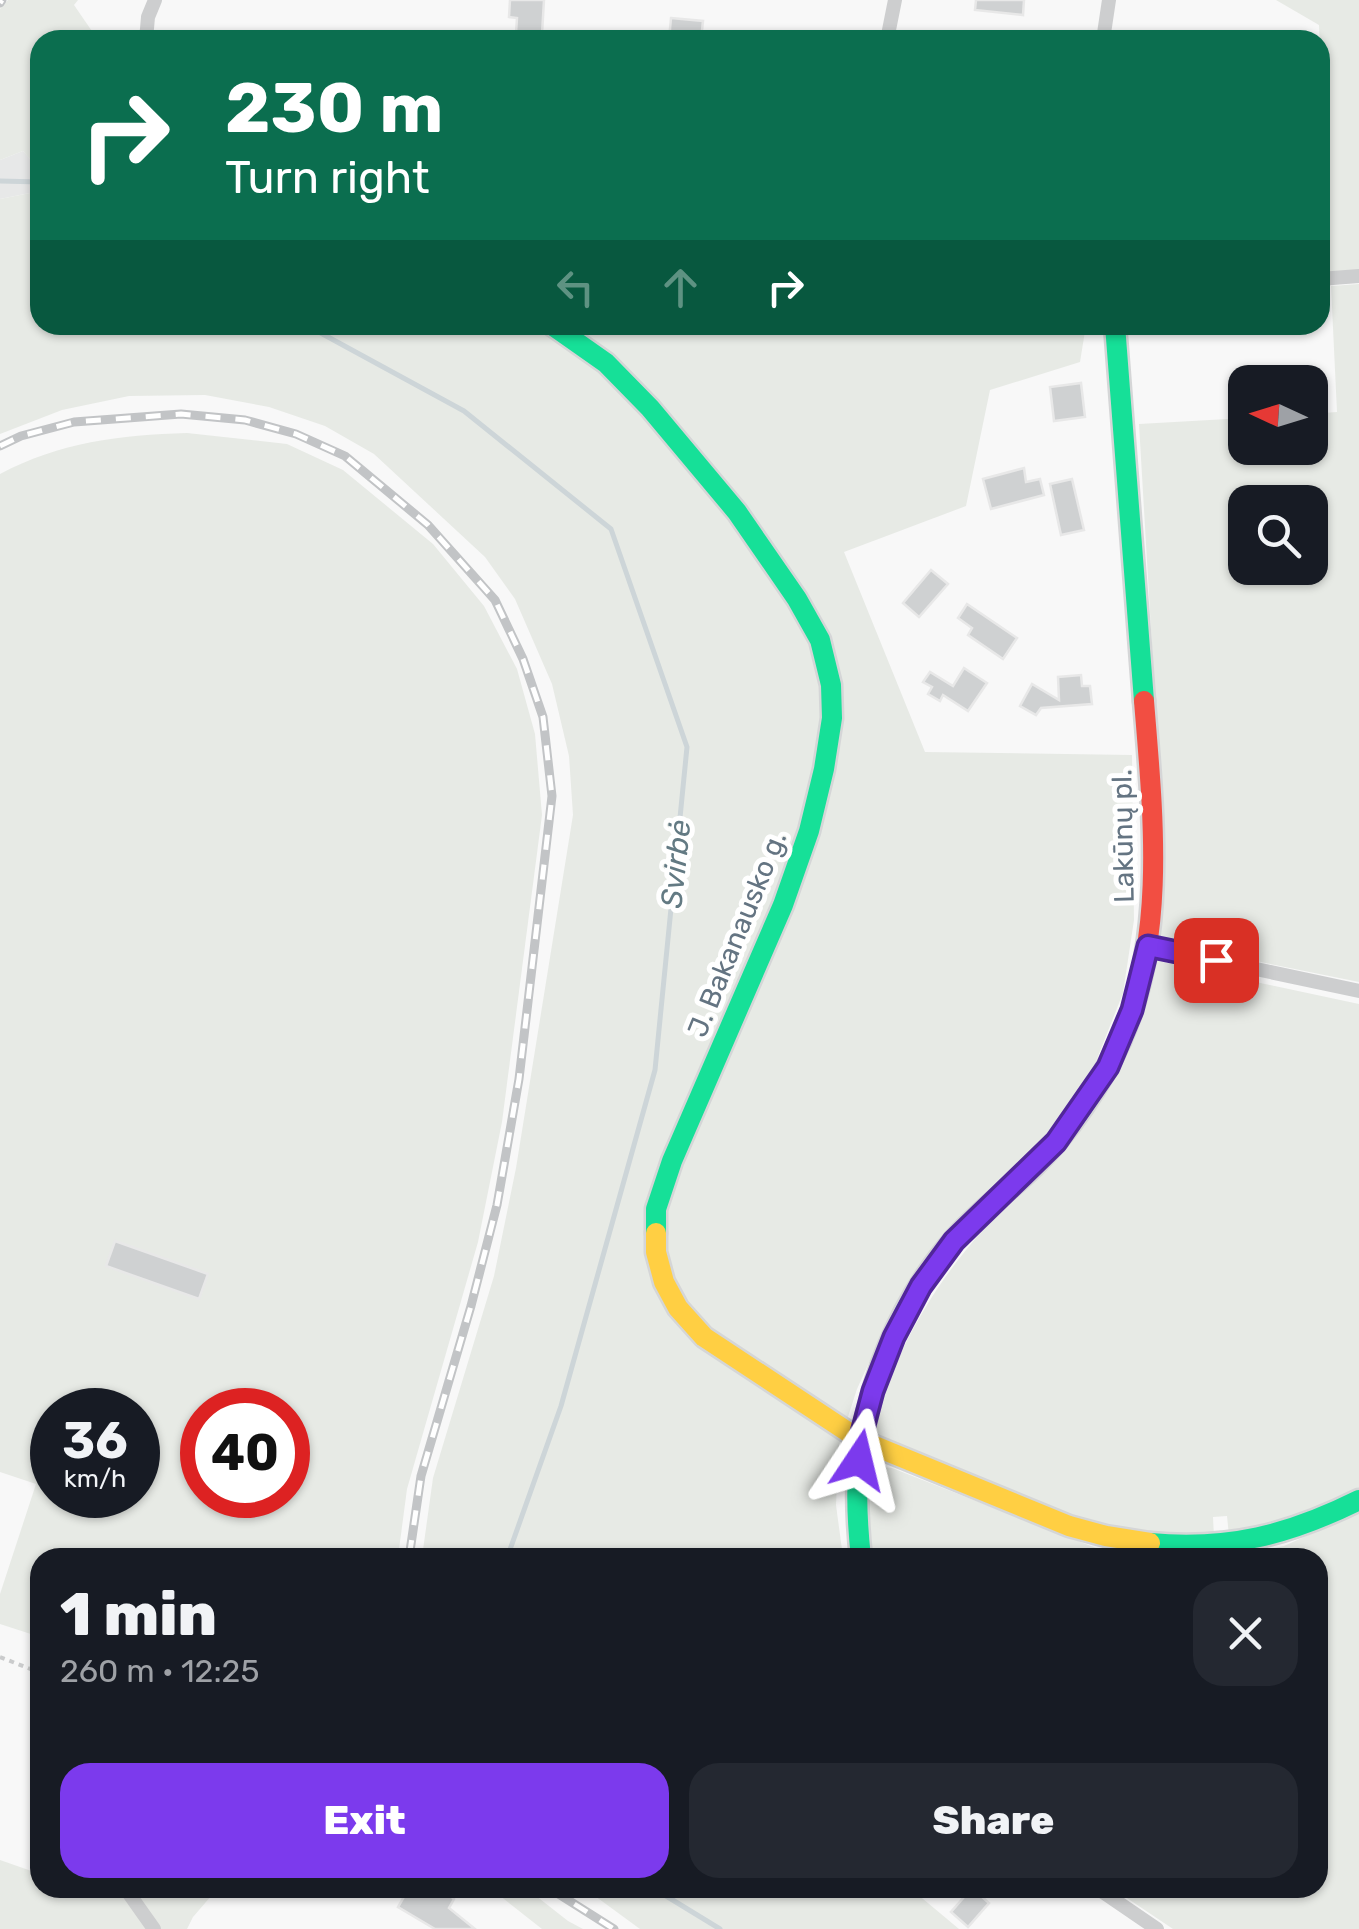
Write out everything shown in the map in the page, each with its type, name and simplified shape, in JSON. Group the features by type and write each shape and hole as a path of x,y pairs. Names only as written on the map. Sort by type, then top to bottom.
{"street":[{"path":"147,30 155,0"},
{"path":"888,30 894,0"},
{"path":"1104,30 1109,0"},
{"path":"1330,278 1359,276"},
{"name":"J. Bakanausko g.","path":"566,335 606,363 650,408 737,512 797,599 820,640 831,686 832,718 809,831 783,906 672,1161 656,1209 656,1252 664,1282 678,1308 704,1337 860,1440 1104,1537 1158,1546 1240,1543 1277,1535 1359,1500"},
{"name":"Lakūnų pl.","path":"860,1548 860,1440 873,1391 894,1337 921,1286 954,1241 1056,1142 1108,1067 1132,1010 1148,946 1154,864 1150,773 1116,335"},
{"path":"1148,946 1359,992"},
{"path":"132,1898 154,1929"},
{"path":"1111,1898 1157,1929"}],"path":[{"path":"0,1657 30,1668"}],"shaded area":[{"path":"8,0 78,0 74,5 91,30 30,30 30,159 23,151 0,160 0,9"},
{"path":"1276,0 1359,0 1359,270 1330,272 1330,30 1319,30 1319,25"},
{"path":"23,151 30,159 30,193 0,199 0,160"},
{"path":"30,193 30,335 1084,335 1080,362 990,390 966,506 844,552 925,752 1132,755 1134,920 1123,993 1089,1079 1041,1145 923,1261 882,1334 857,1389 839,1445 836,1505 842,1548 423,1548 433,1478 494,1276 516,1168 573,815 569,756 552,684 515,599 485,557 374,454 325,426 269,407 205,395 129,396 62,410 0,434 0,199"},
{"path":"1359,284 1359,982 1157,941 1161,915 1156,715 1139,424 1228,419 1228,465 1328,465 1328,413 1337,412 1331,286"},
{"path":"187,433 287,444 343,470 433,544 484,606 517,669 535,734 542,815 502,1122 478,1242 407,1489 399,1548 30,1548 30,1634 0,1624 0,1594 30,1502 30,1518 160,1518 160,1388 30,1388 30,1482 0,1472 0,474 68,447 114,438"},
{"path":"1153,960 1359,1004 1359,1492 1296,1517 1229,1536 1227,1516 1213,1517 1214,1537 1102,1529 873,1435 901,1352 930,1300 983,1230 1068,1143 1110,1085 1134,1033"},
{"path":"892,1468 1096,1548 870,1548 866,1472"},
{"path":"1359,1512 1359,1929 1173,1929 1127,1898 1328,1898 1328,1548 1274,1548"},
{"path":"0,1860 30,1870 30,1898 209,1898 187,1929 0,1929"},
{"path":"503,1898 539,1898 583,1929 542,1929"},
{"path":"598,1898 922,1898 959,1929 640,1929"}],"building":[{"path":"510,0 544,0 542,30 516,30 517,18 509,17"},
{"path":"976,0 1024,0 1023,15 975,10"},
{"path":"671,18 703,21 702,30 670,30"},
{"path":"1081,383 1085,417 1054,421 1050,387"},
{"path":"1024,468 1026,482 1040,479 1044,495 991,509 983,479"},
{"path":"1072,479 1084,530 1061,535 1050,484"},
{"path":"931,570 948,584 919,617 903,603"},
{"path":"967,604 1017,638 1003,659 968,635 972,628 958,618"},
{"path":"964,668 987,683 968,711 943,695 940,701 928,694 932,687 923,682 930,672 953,686"},
{"path":"1081,675 1082,686 1090,686 1092,704 1041,708 1036,715 1020,706 1032,684 1059,700 1058,677"},
{"path":"115,1241 208,1274 199,1299 106,1266"},
{"path":"403,1898 453,1898 449,1908 475,1929 435,1929 398,1907"},
{"path":"963,1898 983,1898 989,1903 968,1927 951,1912"}],"waterway":[{"name":"Svirbė","path":"0,181 30,182"},
{"name":"Svirbė","path":"324,335 464,411 611,529 687,747 655,1070 561,1406 511,1548"},
{"name":"Svirbė","path":"669,1898 720,1929"}],"railway":[{"path":"0,446 21,436 74,422 181,414 245,420 296,434 345,456 428,525 495,600 523,659 543,717 552,796 519,1079 497,1205 421,1476 410,1548"},
{"path":"565,1898 614,1929"}],"traffic: fast":[{"path":"566,335 606,363 650,408 737,512 797,599 820,640 831,685 832,718 809,831 783,905 672,1161 656,1209 656,1233"},
{"path":"1116,335 1144,701"},
{"path":"860,1548 857,1495 862,1442 877,1379 901,1319 955,1239 1034,1166 1071,1123 1120,1041"},
{"path":"1150,1543 1206,1544 1258,1537 1308,1522 1359,1500"}],"traffic: slow":[{"path":"656,1233 656,1252 664,1282 678,1308 704,1337 860,1440 1069,1526 1150,1543"}],"traffic: jam":[{"path":"1120,1041 1135,1001 1151,917 1153,830 1144,701"}],"route":[{"path":"859,1460 873,1391 894,1337 921,1286 954,1241 1056,1142 1108,1067 1132,1010 1148,946 1216,960"}]}
